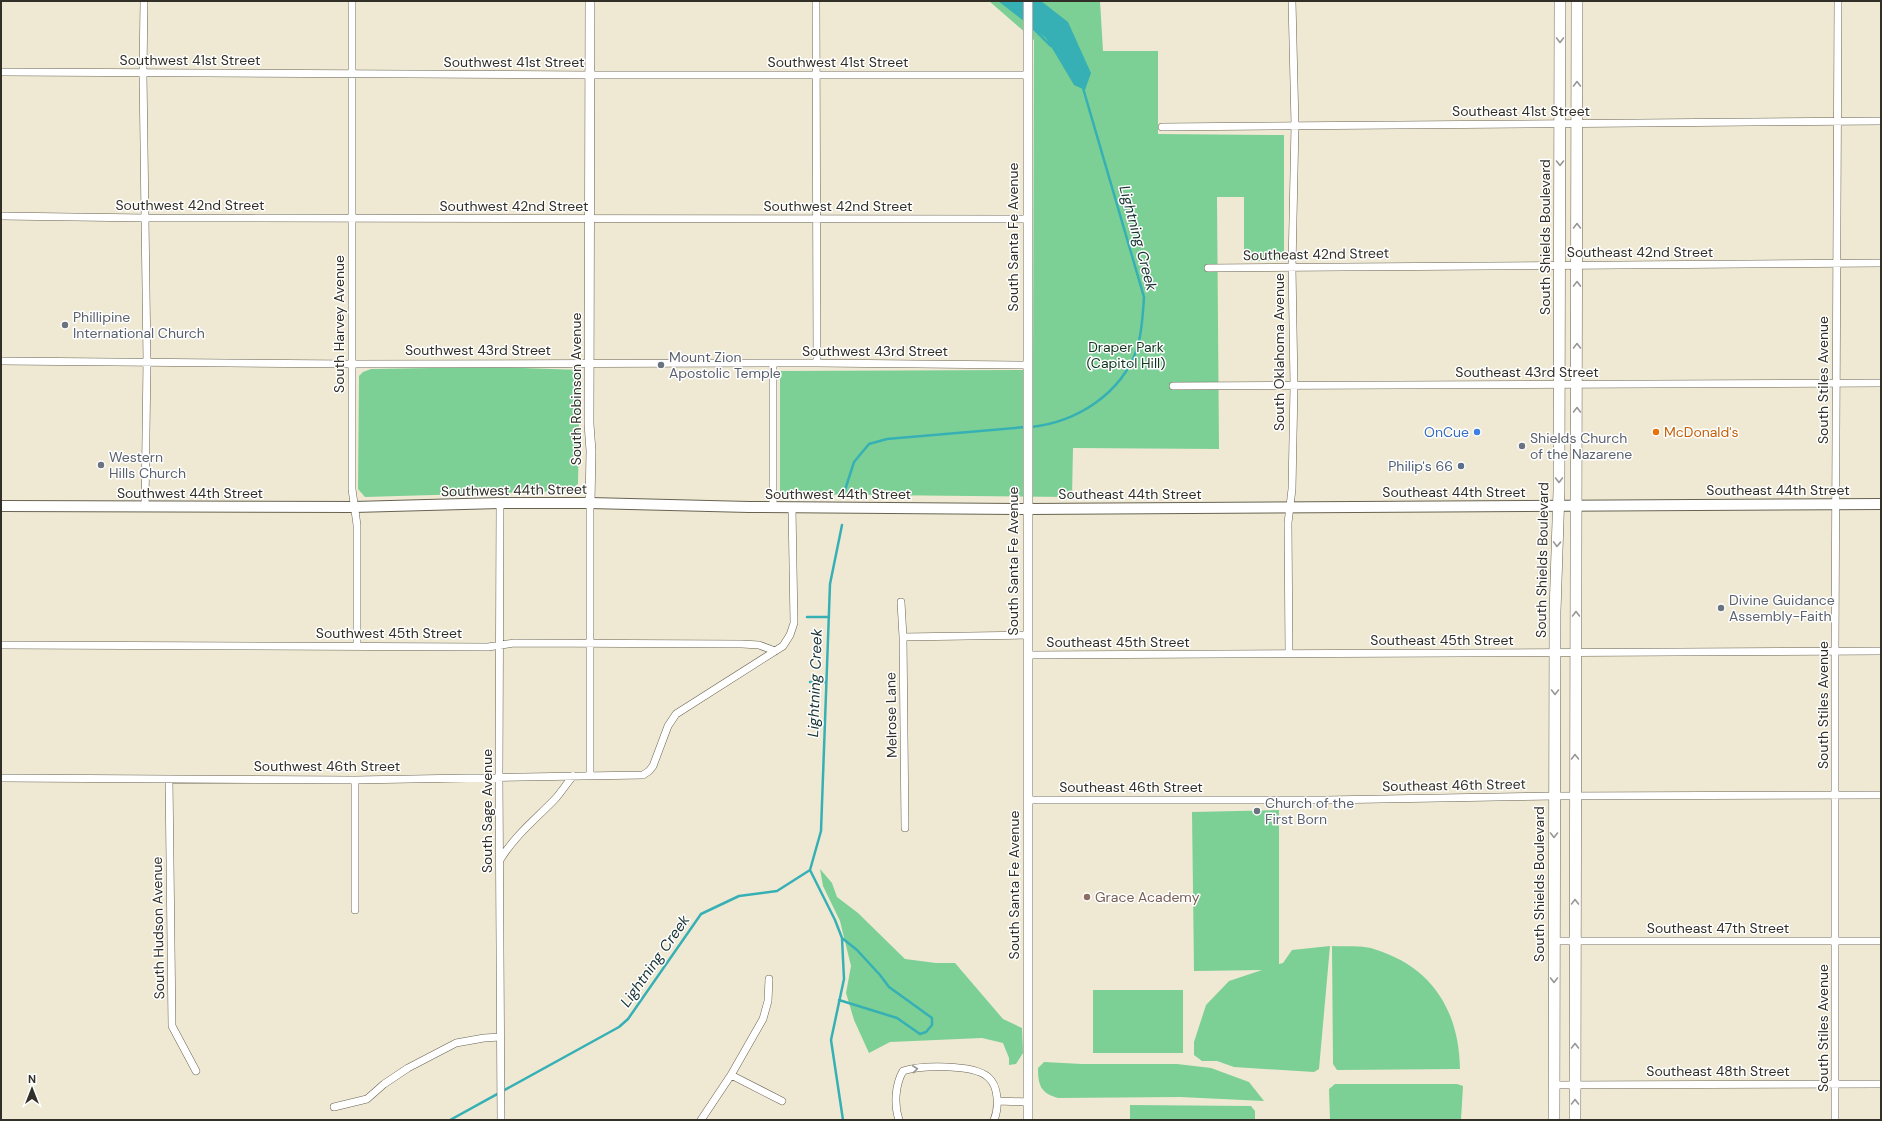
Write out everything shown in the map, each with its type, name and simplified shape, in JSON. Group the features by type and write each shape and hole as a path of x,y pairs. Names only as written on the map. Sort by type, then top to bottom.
{"main road":[{"name":"South Shields Boulevard","path":"1554,1120 1555,653 1559,505 1560,385 1560,1"},
{"path":"1575,1120 1577,1"},
{"name":"Southwest 44th Street","path":"1,506 354,507 500,503 590,503 773,508 1027,509"},
{"name":"Southeast 44th Street","path":"1027,509 1881,504"}],"street":[{"path":"144,1 143,73 147,361 145,507"},
{"name":"South Harvey Avenue","path":"352,1 352,489 357,525 357,646"},
{"name":"South Robinson Avenue","path":"590,1 590,776"},
{"path":"816,1 817,363"},
{"name":"South Santa Fe Avenue","path":"1028,1 1028,1120"},
{"name":"South Oklahoma Avenue","path":"1288,654 1288,523 1292,489 1294,386 1292,267 1295,125 1292,1"},
{"name":"South Stiles Avenue","path":"1835,1120 1835,651 1838,1"},
{"name":"Southwest 41st Street","path":"1,72 590,75 1027,75"},
{"name":"Southeast 41st Street","path":"1162,127 1881,121"},
{"name":"Southwest 42nd Street","path":"1,216 353,219 1027,219"},
{"name":"Southeast 42nd Street","path":"1208,268 1881,263"},
{"name":"Southwest 43rd Street","path":"1,362 147,361 352,364 817,363 1028,365"},
{"path":"773,364 773,508"},
{"name":"Southeast 43rd Street","path":"1173,386 1881,383"},
{"name":"South Sage Avenue","path":"500,503 499,776 501,1120"},
{"path":"775,651 788,639 794,623 792,508"},
{"name":"Melrose Lane","path":"901,602 903,637 905,828"},
{"path":"903,637 1027,635"},
{"name":"Southwest 45th Street","path":"1,645 488,647 514,643 752,644 775,651"},
{"name":"Southwest 46th Street","path":"1,778 355,780 499,776 635,776 646,773 651,769 668,726 676,714 775,651"},
{"name":"Southeast 45th Street","path":"1028,655 1881,651"},
{"path":"500,860 514,839 556,797 573,776"},
{"name":"South Hudson Avenue","path":"169,779 172,1026 196,1071"},
{"path":"355,780 355,910"},
{"name":"Southeast 46th Street","path":"1028,800 1325,800 1555,796 1881,795"},
{"name":"Southeast 47th Street","path":"1554,941 1881,941"},
{"path":"701,1120 731,1074 763,1019 768,1001 769,979"},
{"path":"334,1107 367,1099 384,1084 408,1068 456,1043 500,1037"},
{"path":"899,1120 897,1112 899,1079 903,1071 913,1068 975,1070 989,1077 995,1088 998,1101 994,1120"},
{"path":"731,1074 782,1102"},
{"name":"Southeast 48th Street","path":"1554,1085 1881,1084"},
{"path":"998,1101 1028,1102"}],"green space":[{"name":"Draper Park (Capitol Hill)","path":"989,1 1100,1 1103,51 1158,51 1158,134 1284,135 1284,255 1277,261 1244,261 1244,197 1217,197 1219,449 1073,448 1072,497 780,494 780,371 1033,370 1034,40"},
{"path":"494,367 580,370 578,484 569,491 365,497 358,489 359,376 363,372 371,369"},
{"path":"1279,810 1279,964 1283,963 1292,950 1330,946 1319,1069 1314,1072 1234,1067 1217,1061 1202,1061 1194,1055 1194,1042 1206,1005 1229,981 1262,970 1194,971 1192,812"},
{"path":"820,869 832,883 837,897 858,913 905,959 936,963 955,963 1003,1019 1022,1028 1023,1053 1016,1064 1009,1065 1009,1058 1003,1043 982,1038 890,1042 869,1053 854,1020 846,993 851,966 840,921 823,886"},
{"path":"1332,946 1374,949 1394,957 1412,967 1426,979 1448,1010 1454,1028 1460,1069 1337,1070 1333,1064"},
{"path":"1093,990 1183,990 1183,1053 1093,1053"},
{"path":"1044,1062 1082,1064 1177,1064 1211,1068 1249,1082 1264,1101 1180,1097 1058,1098 1044,1091 1040,1084 1038,1068"},
{"path":"1335,1084 1457,1084 1463,1086 1461,1120 1330,1120 1329,1089"},
{"path":"1130,1105 1251,1106 1255,1111 1255,1120 1130,1120"}],"water":[{"path":"998,1 1041,1 1068,22 1091,73 1085,90 1074,85 1046,38"}],"waterway":[{"name":"Lightning Creek","path":"1032,27 1051,46"},
{"name":"Lightning Creek","path":"1031,427 1065,419 1081,412 1109,392 1130,365 1139,343 1141,330 1144,297 1083,88"},
{"name":"Lightning Creek","path":"844,493 854,462 869,444 887,439 1026,427"},
{"name":"Lightning Creek","path":"450,1120 619,1027 628,1019 701,914 739,896 777,891 810,870 821,831 830,584 842,525"},
{"path":"807,617 829,617"},
{"path":"810,682 826,682"},
{"path":"810,870 835,920 842,938 844,979 831,1040 843,1120"},
{"path":"839,1000 897,1018 920,1034 926,1032 932,1025 932,1018 889,987 857,950 842,938"}],"place":[{"name":"Phillipine International Church","path":"65,325"},
{"name":"Mount Zion Apostolic Temple","path":"661,365"},
{"name":"OnCue","path":"1477,432"},
{"name":"McDonald's","path":"1656,432"},
{"name":"Shields Church of the Nazarene","path":"1522,446"},
{"name":"Western Hills Church","path":"101,465"},
{"name":"Philip's 66","path":"1461,466"},
{"name":"Divine Guidance Assembly-Faith","path":"1721,608"},
{"name":"Church of the First Born","path":"1257,811"},
{"name":"Grace Academy","path":"1087,897"}]}
